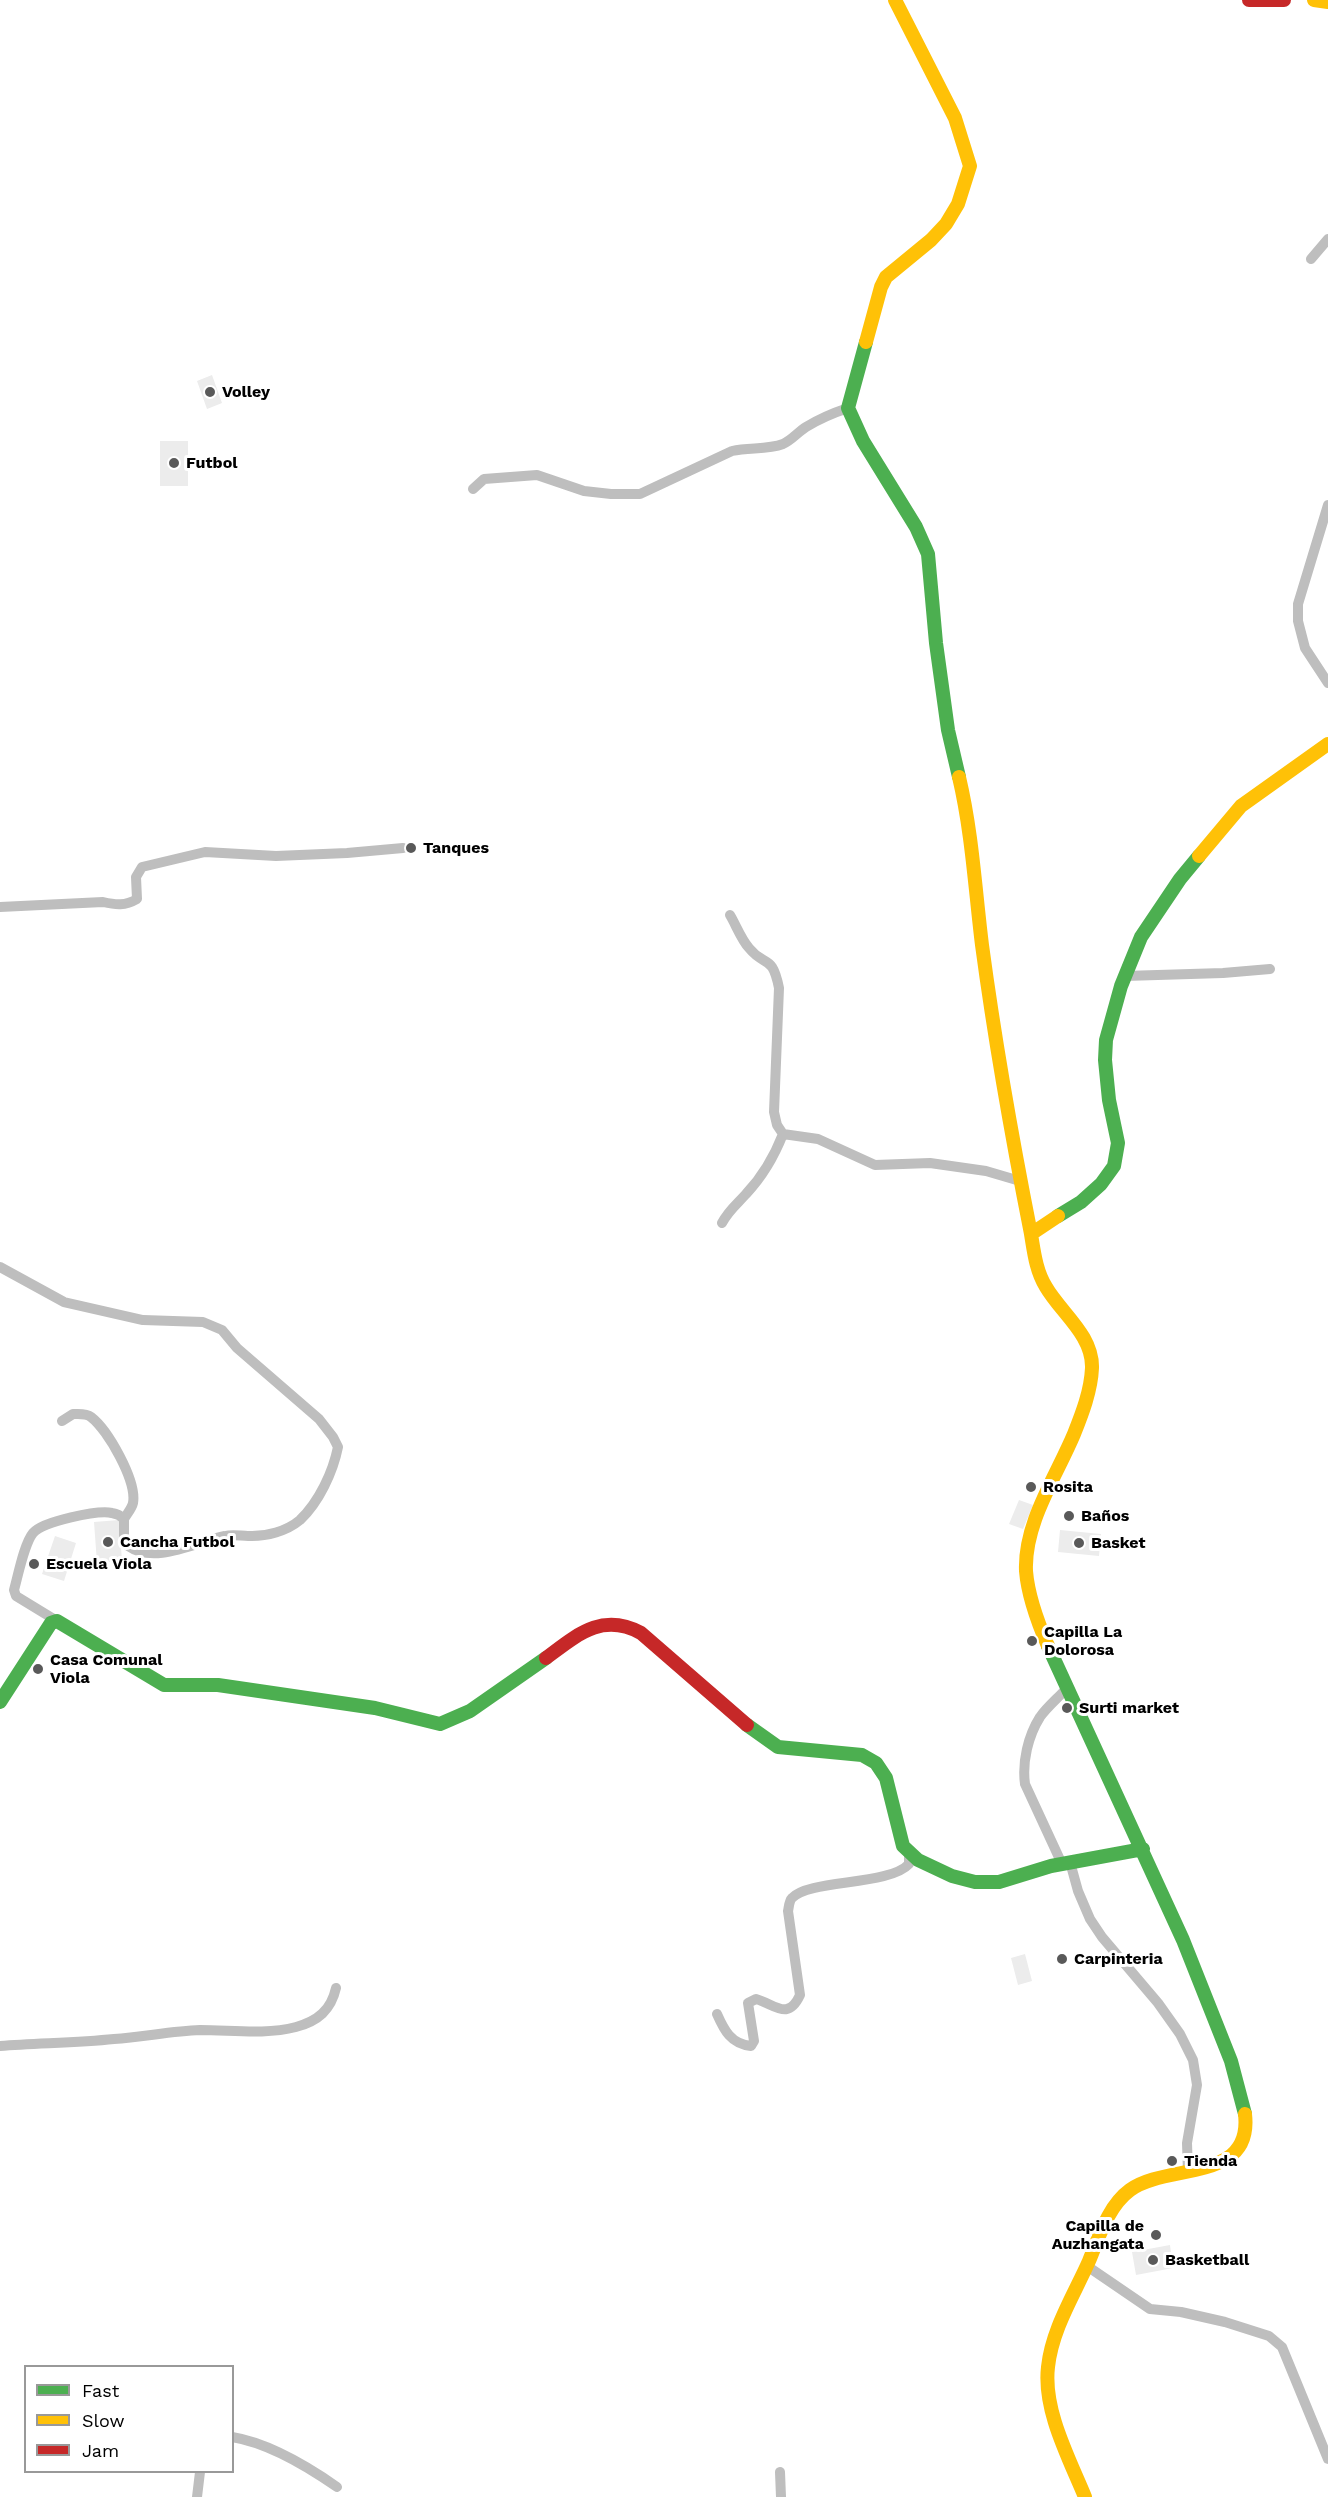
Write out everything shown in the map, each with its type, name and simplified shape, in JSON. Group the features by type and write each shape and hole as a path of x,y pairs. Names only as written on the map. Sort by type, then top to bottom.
{"street":[{"path":"895,0 955,118 970,166 958,204 946,224 931,240 886,277 881,287 848,408 863,441 910,517 928,554 936,643 948,730 968,816 982,944 1035,1260 1045,1287 1085,1343 1092,1369 1083,1404 1061,1464 1036,1519 1025,1564 1029,1592 1066,1689 1143,1849 1194,1966 1228,2054 1242,2098 1246,2128 1239,2149 1212,2166 1146,2181 1129,2190 1113,2212 1060,2320 1047,2368 1050,2397 1085,2497"},
{"path":"1249,0 1284,0"},
{"path":"1314,0 1328,2"},
{"path":"1311,260 1328,239"},
{"path":"473,489 484,479 537,475 584,491 640,494 732,451 766,448 785,443 805,428 832,413 848,408"},
{"path":"1328,505 1298,604 1298,621 1305,648 1328,682"},
{"path":"1031,1234 1081,1202 1101,1184 1114,1166 1118,1143 1109,1100 1106,1050 1109,1022 1141,937 1180,879 1231,816 1250,798 1328,744"},
{"path":"0,907 103,902 118,905 131,902 137,899 136,877 142,867 206,852 276,856 347,854 404,848"},
{"path":"730,915 749,949 770,962 776,971 779,988 774,1113 777,1125 783,1134 818,1139 875,1165 930,1163 986,1171 1020,1181"},
{"path":"1125,976 1270,969"},
{"path":"722,1223 728,1212 772,1162 783,1134"},
{"path":"0,1267 64,1302 143,1320 203,1322 222,1330 237,1348 320,1419 338,1447 322,1491 299,1521 278,1532 257,1537 228,1535 165,1552 144,1552 128,1546 124,1539 124,1519 133,1502 132,1490 109,1435 90,1416 73,1414 62,1421"},
{"path":"124,1519 110,1512 53,1521 32,1534 14,1590 16,1596 164,1685 218,1684 375,1708 440,1724 470,1711 585,1630 603,1625 626,1625 642,1633 710,1695 760,1736 778,1747 862,1755 876,1763 886,1778 899,1835 909,1856 909,1864 901,1870 861,1881 823,1886 796,1895 791,1899 788,1911 800,1995 795,2006 787,2010 769,2006 756,1999 748,2003 754,2041 751,2046 734,2041 724,2031 717,2014"},
{"path":"0,1702 39,1637 51,1623 57,1621"},
{"path":"1066,1689 1040,1717 1025,1754 1023,1772 1025,1784 1066,1863 1090,1919 1158,2003 1180,2034 1193,2060 1197,2085 1187,2143 1188,2172"},
{"path":"909,1856 919,1863 949,1874 986,1883 1001,1882 1066,1863 1143,1849"},
{"path":"0,2046 91,2041 199,2030 271,2031 297,2027 325,2011 333,2002 336,1988"},
{"path":"1087,2266 1150,2309 1181,2312 1225,2322 1275,2340 1282,2347 1328,2459"},
{"path":"234,2438 246,2439 277,2452 319,2474 337,2487"},
{"path":"780,2472 781,2497"},
{"path":"197,2497 200,2473"}],"shaded area":[{"name":"Volley","path":"212,375 222,403 207,409 197,381"},
{"name":"Futbol","path":"160,441 188,441 188,486 160,486"},
{"path":"1019,1500 1033,1505 1023,1529 1009,1524"},
{"name":"Cancha Futbol","path":"119,1520 122,1561 97,1563 94,1522"},
{"name":"Basket","path":"1060,1530 1101,1534 1099,1556 1058,1552"},
{"path":"55,1536 76,1543 64,1581 42,1574"},
{"path":"1025,1954 1032,1981 1018,1985 1011,1958"},
{"name":"Basketball","path":"1170,2245 1173,2268 1136,2275 1132,2252"}],"traffic: fast":[{"path":"866,342 848,408 863,441 916,527 928,554 936,643 948,730 959,777"},
{"path":"1058,1216 1081,1202 1101,1184 1114,1166 1118,1143 1109,1100 1105,1060 1106,1040 1121,986 1141,937 1180,879 1199,856"},
{"path":"0,1702 51,1623 57,1621 164,1685 218,1685 375,1708 440,1724 470,1711 546,1658"},
{"path":"1048,1646 1183,1940 1231,2061 1245,2114"},
{"path":"747,1725 778,1747 862,1755 876,1763 886,1778 903,1846 918,1860 952,1876 975,1882 999,1882 1051,1866 1143,1849"}],"traffic: slow":[{"path":"866,342 881,287 886,277 931,240 946,224 958,204 970,166 955,118 895,0"},
{"path":"1314,0 1328,2"},
{"path":"1199,856 1241,806 1328,744"},
{"path":"959,777 970,839 992,1018 1031,1234"},
{"path":"1048,1646 1029,1590 1026,1571 1027,1553 1030,1535 1042,1501 1083,1410 1092,1368 1091,1356 1082,1335 1052,1297 1036,1261 1031,1234 1058,1216"},
{"path":"1085,2497 1053,2417 1047,2383 1050,2353 1064,2312 1105,2222 1122,2197 1146,2182 1204,2168 1222,2161 1236,2151 1244,2136 1245,2114"}],"traffic: jam":[{"path":"1249,0 1284,0"},
{"path":"546,1658 568,1641 590,1629 614,1625 627,1627 641,1633 747,1725"}],"place":[{"name":"Volley","path":"210,392"},
{"name":"Futbol","path":"174,463"},
{"name":"Tanques","path":"411,848"},
{"name":"Rosita","path":"1031,1487"},
{"name":"Baños","path":"1069,1516"},
{"name":"Cancha Futbol","path":"108,1542"},
{"name":"Basket","path":"1079,1543"},
{"name":"Escuela Viola","path":"34,1564"},
{"name":"Capilla La Dolorosa","path":"1032,1641"},
{"name":"Casa Comunal Viola","path":"38,1669"},
{"name":"Surti market","path":"1067,1708"},
{"name":"Carpinteria","path":"1062,1959"},
{"name":"Tienda","path":"1172,2161"},
{"name":"Capilla de Auzhangata","path":"1156,2235"},
{"name":"Basketball","path":"1153,2260"}]}
